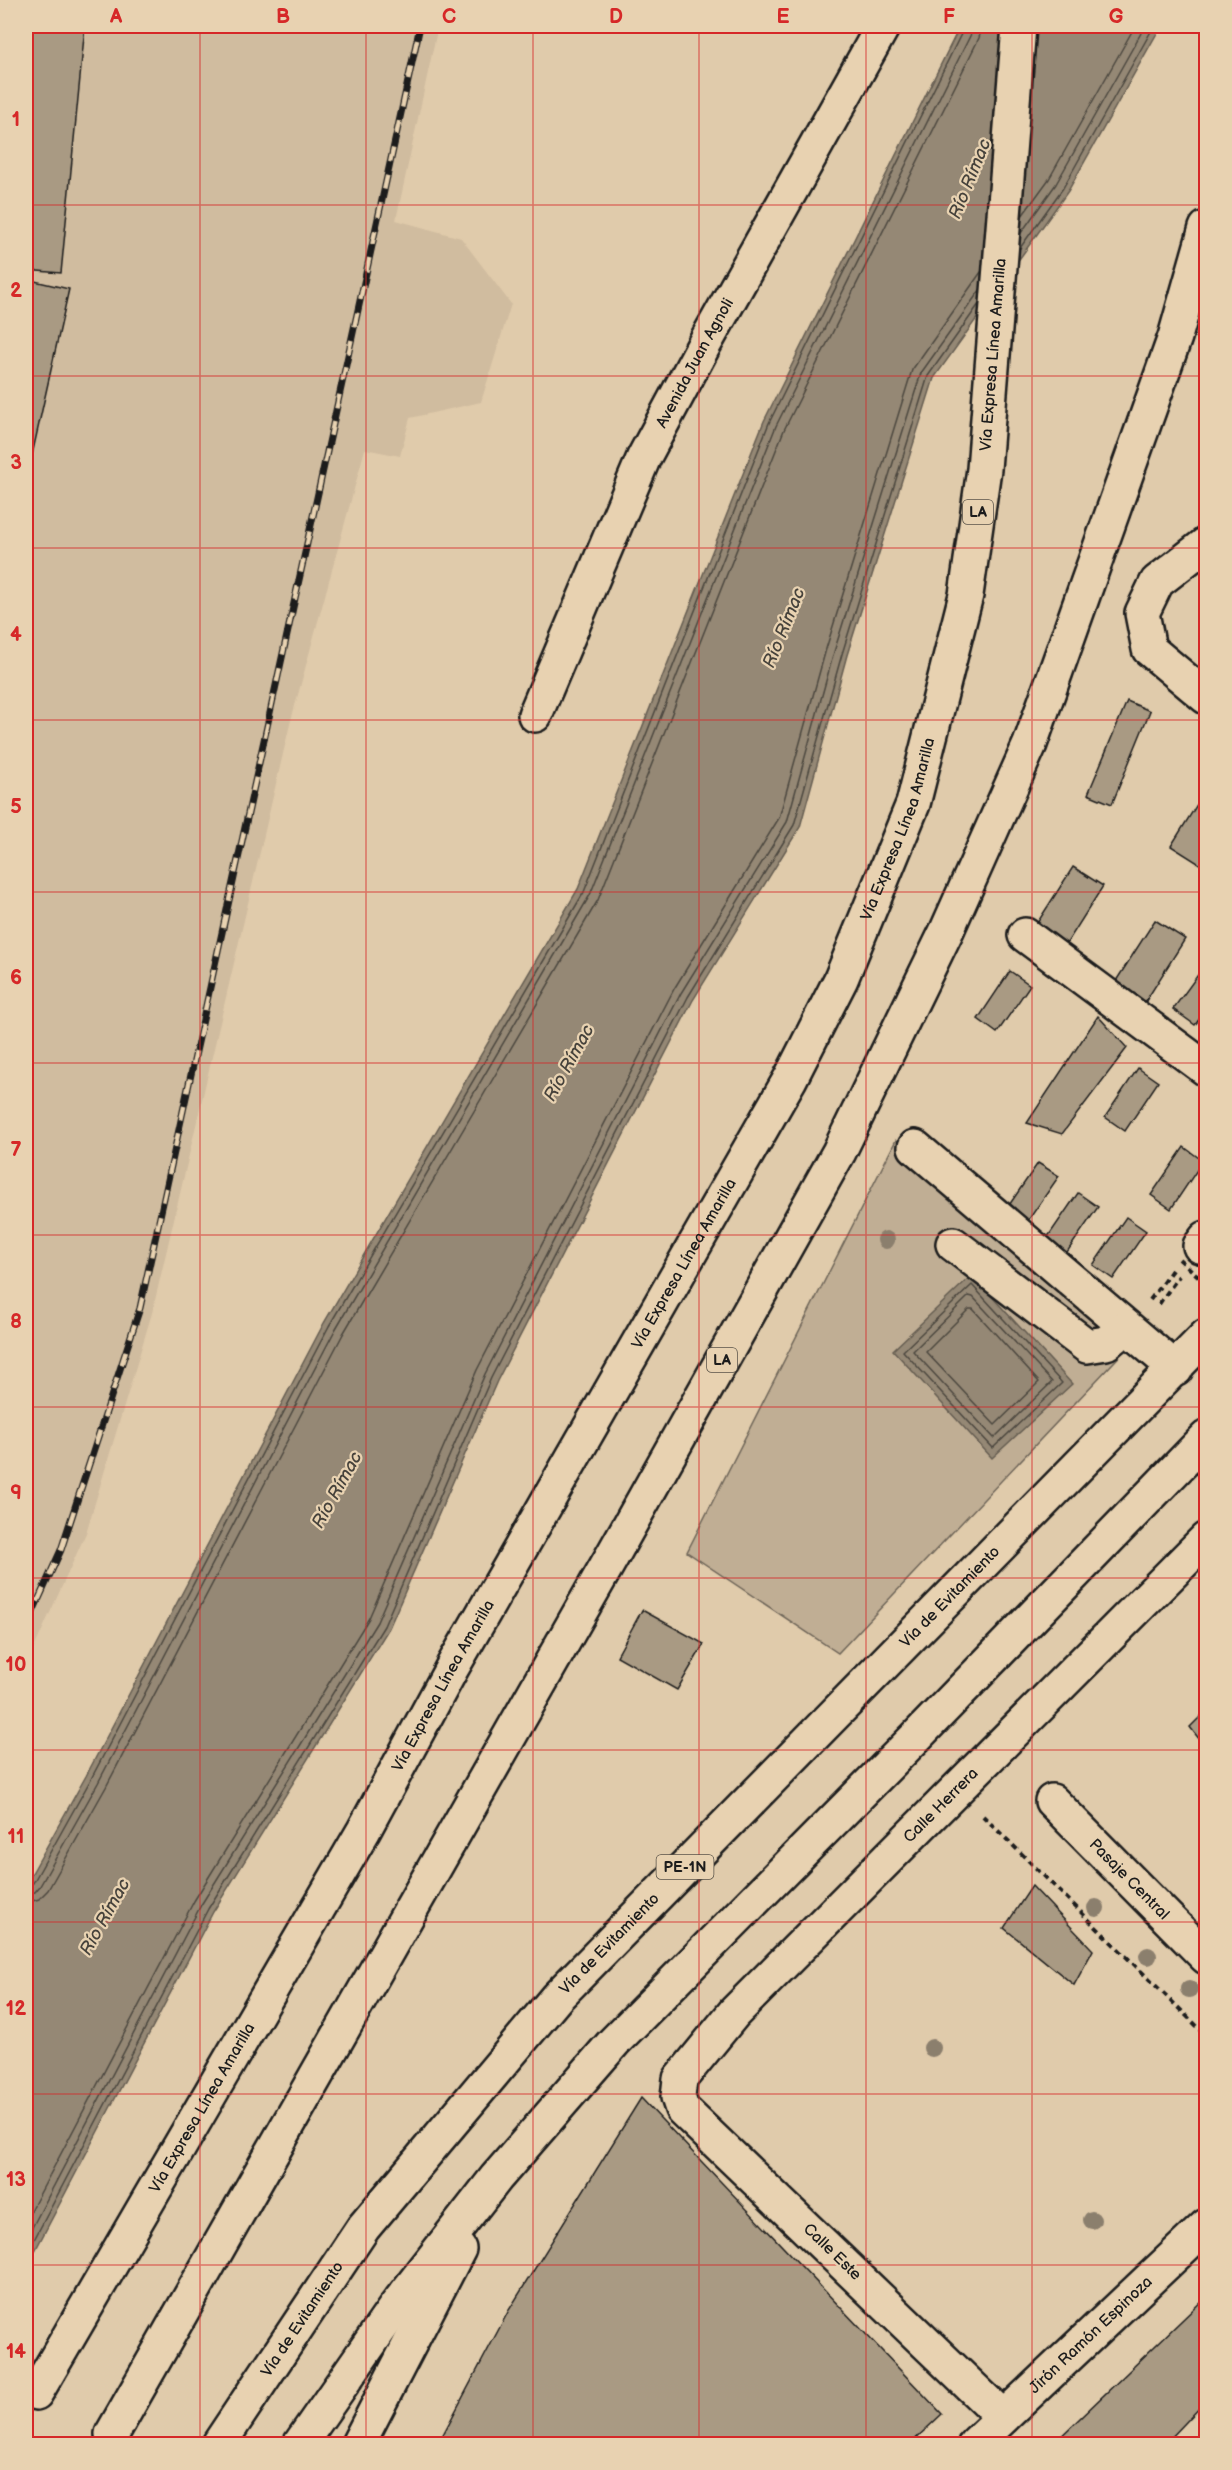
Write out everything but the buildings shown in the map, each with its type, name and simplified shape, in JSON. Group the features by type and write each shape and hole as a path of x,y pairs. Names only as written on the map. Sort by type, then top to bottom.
{"main road":[{"name":"Avenida Juan Agnoli","path":"535,715 644,458 704,345 883,26"},
{"name":"Vía Expresa Línea Amarilla","path":"36,2393 358,1840 459,1655 784,1089 841,979 913,804 966,595 984,469 1019,26"},
{"name":"LA","path":"112,2434 839,1152 947,930 1030,744 1175,337 1206,228"},
{"path":"1206,544 1157,582 1142,613 1149,649 1206,697"},
{"path":"1025,935 1206,1069"},
{"path":"915,1147 1176,1369"},
{"path":"953,1244 1087,1346 1106,1343 1126,1327"},
{"name":"Vía de Evitamiento","path":"219,2445 363,2228 557,1998 1206,1336"},
{"path":"300,2445 396,2306 496,2178 615,2042 916,1737 1206,1438"},
{"name":"Calle Herrera","path":"680,2079 734,2013 1154,1594 1206,1539"},
{"name":"Pasaje Central","path":"1052,1802 1206,1957"},
{"name":"Calle Este","path":"680,2079 678,2097 682,2109 1003,2417"},
{"path":"358,2445 496,2178"},
{"name":"Jirón Ramón Espinoza","path":"975,2445 1206,2226"}],"path":[{"path":"1195,1248 1206,1283"},
{"path":"1149,1302 1195,1248"},
{"path":"1156,1308 1195,1248"},
{"path":"980,1813 1206,2035"}],"shaded area":[{"path":"26,26 438,26 396,220 461,238 511,304 481,402 410,418 400,456 365,449 290,724 152,1313 86,1533 26,1666"},
{"path":"896,1140 1130,1345 838,1653 687,1552"}],"water":[{"name":"Río Rímac","path":"960,26 1161,26 1068,191 934,378 847,655 800,827 693,1000 497,1381 389,1628 213,1912 26,2268 26,1884 86,1776 324,1323 578,889 764,421"},
{"path":"972,1275 1072,1384 992,1458 893,1350"}],"railway":[{"path":"26,1627 61,1550 140,1308 420,26"}]}
